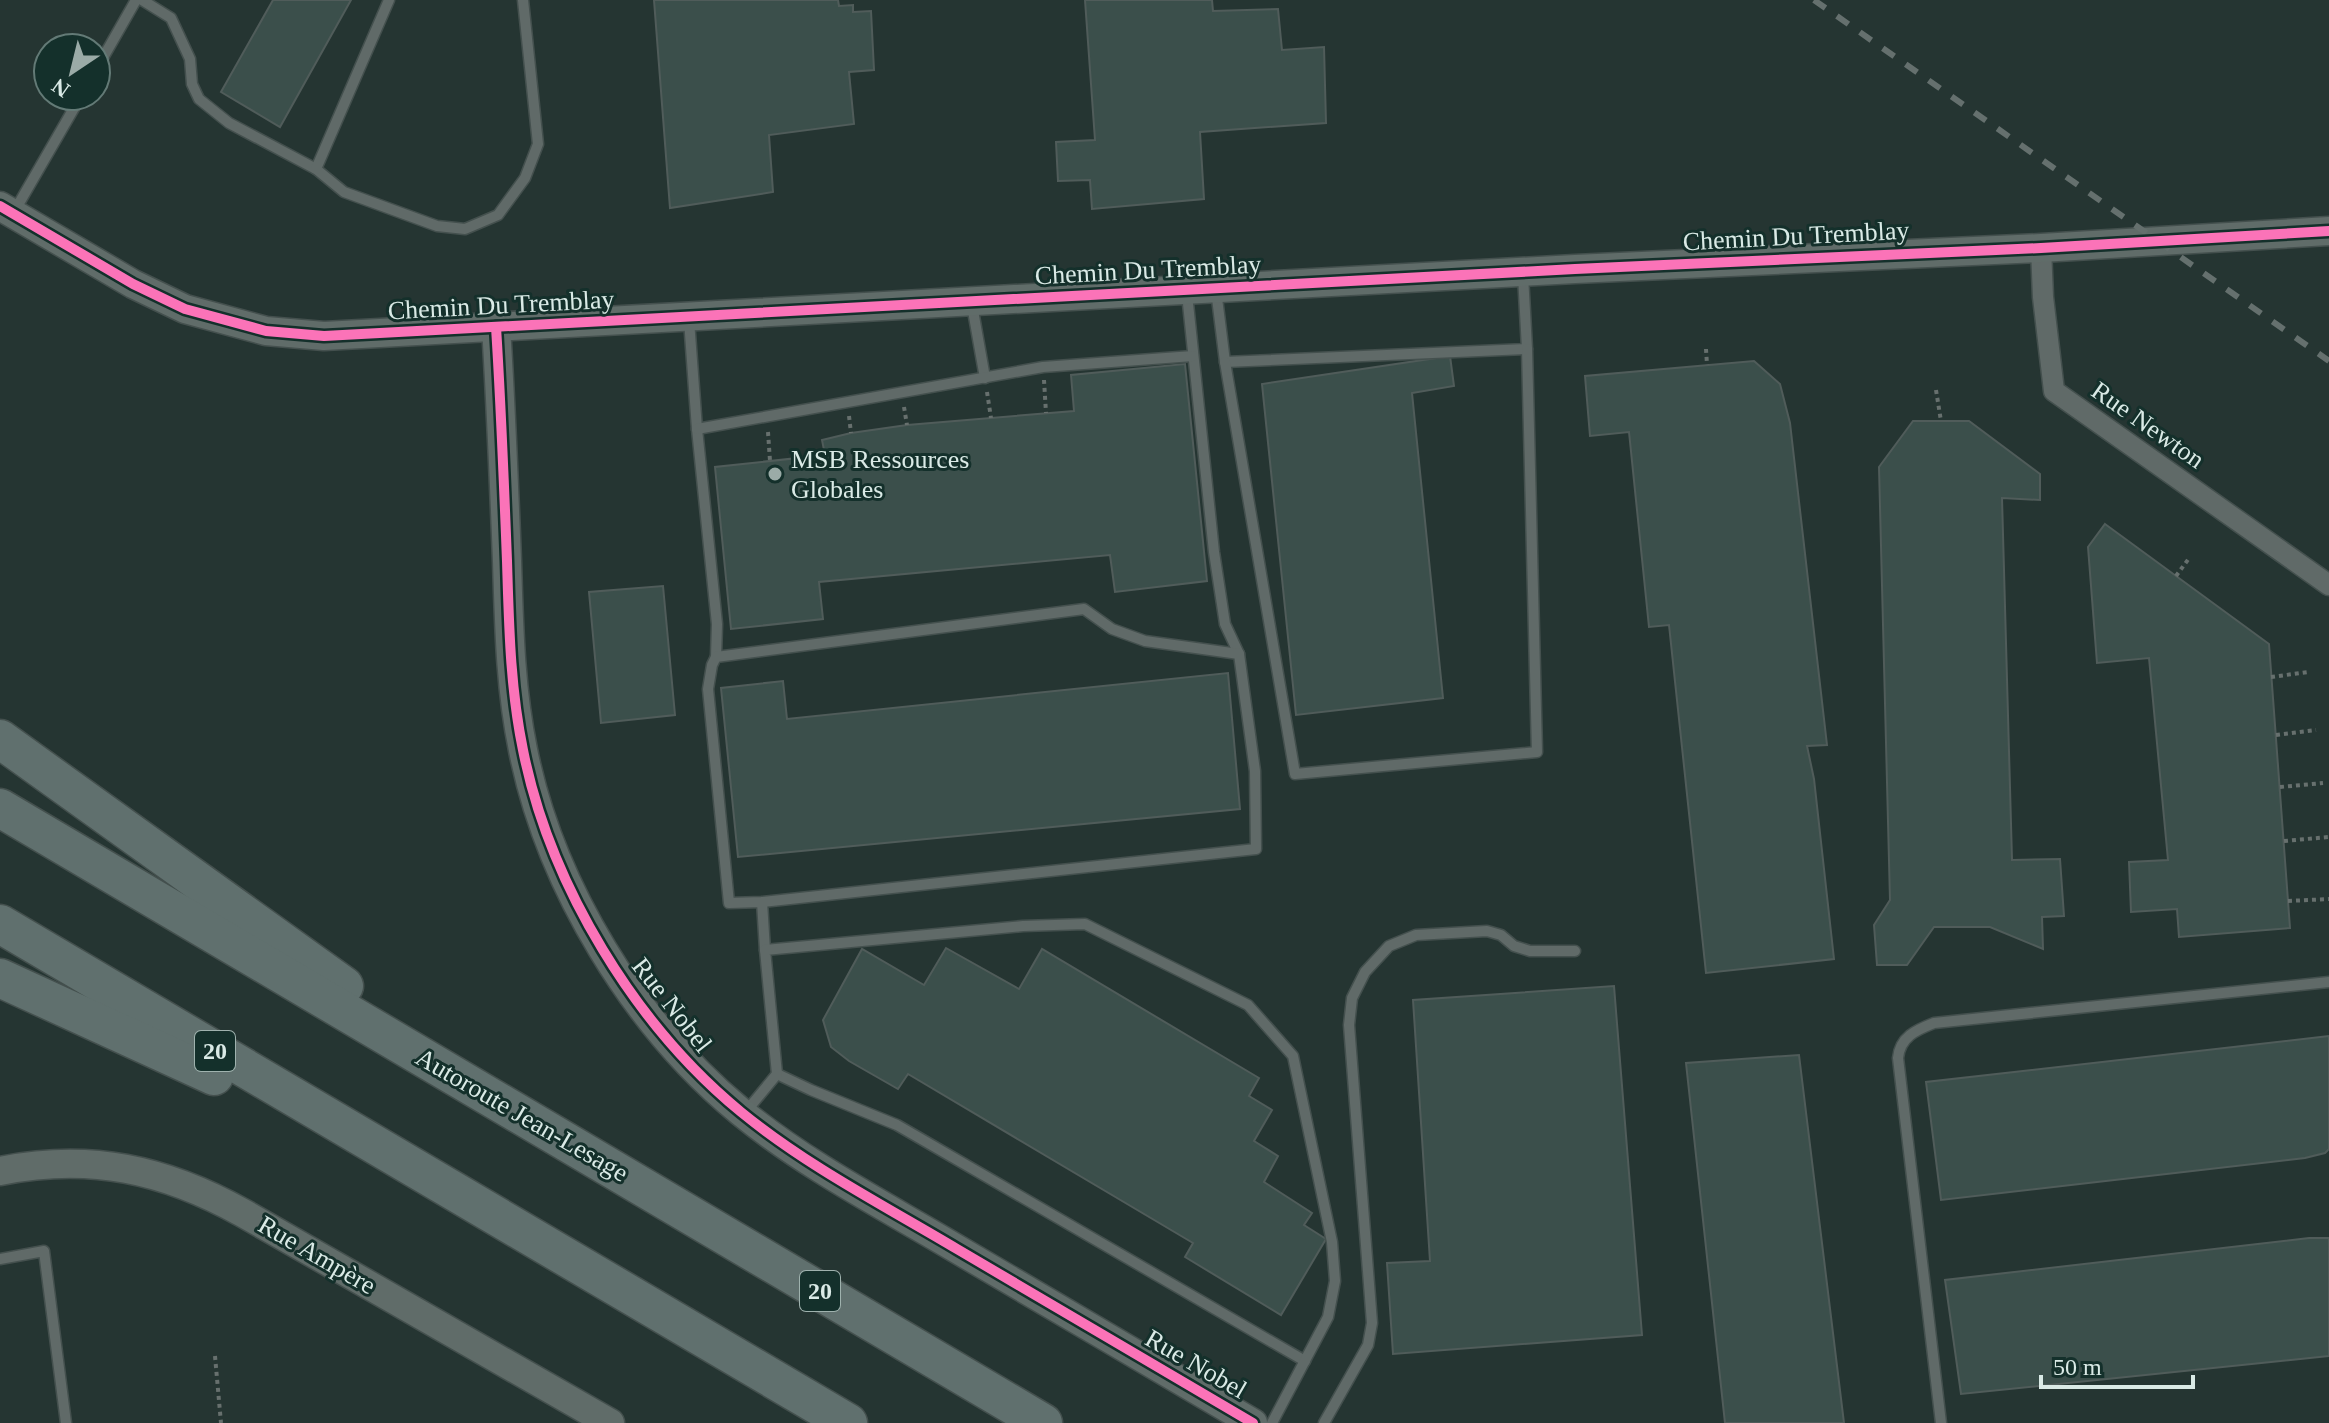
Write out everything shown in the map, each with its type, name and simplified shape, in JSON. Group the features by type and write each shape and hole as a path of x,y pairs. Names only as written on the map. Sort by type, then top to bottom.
{"highway":[{"path":"0,739 518,1112"},
{"name":"Autoroute Jean-Lesage","path":"0,808 1043,1423"},
{"name":"20","path":"0,924 848,1423"},
{"path":"0,978 430,1176"}],"street":[{"name":"Chemin Du Tremblay","path":"6,210 150,294 185,309 244,326 287,334 324,336 2329,231"},
{"name":"Rue Newton","path":"2041,248 2043,297 2054,391 2329,585"},
{"name":"Rue Nobel","path":"496,327 511,667 523,749 539,809 562,868 580,907 629,990 683,1058 743,1114 823,1169 1253,1423"},
{"name":"Rue Ampère","path":"1,1167 54,1163 103,1164 151,1173 196,1188 610,1423"}],"lane":[{"path":"112,44 139,0 171,18 190,59 192,84 199,99 229,123 316,169 344,192 437,226 465,229 498,215 525,178 538,144 523,0"},
{"path":"316,169 389,0"},
{"path":"6,210 70,112"},
{"path":"1216,288 1225,362 1295,774 1537,752 1523,272"},
{"path":"689,317 717,624 716,657 708,689 729,903 762,902 1256,849 1255,771 1239,654 1225,624 1214,552 1187,289"},
{"path":"972,301 985,378"},
{"path":"1225,362 1527,349"},
{"path":"697,429 1043,367 1193,356"},
{"path":"716,657 1084,609 1112,629 1145,641 1239,654"},
{"path":"743,1114 777,1074 762,902"},
{"path":"765,950 1023,926 1085,924 1248,1005 1293,1056 1332,1242 1335,1281 1328,1317 1272,1423"},
{"path":"1324,1423 1368,1345 1372,1323 1349,1025 1352,998 1365,972 1389,946 1416,935 1487,931 1530,951 1575,951"},
{"path":"1941,1423 1898,1058 1899,1049 1908,1036 1934,1023 2329,982"},
{"path":"777,1074 897,1125 1305,1361"},
{"path":"0,1259 44,1251 66,1423"}],"path":[{"path":"1706,349 1707,365"},
{"path":"1936,390 1941,421"},
{"path":"1044,396 1046,413"},
{"path":"988,405 991,418"},
{"path":"769,446 770,461"},
{"path":"2176,576 2190,557"},
{"path":"2271,677 2308,672"},
{"path":"2276,735 2316,730"},
{"path":"2280,787 2323,783"},
{"path":"2284,841 2329,837"},
{"path":"2288,901 2329,899"},
{"path":"215,1356 221,1423"}],"building":[{"path":"273,0 351,0 280,127 221,92"},
{"path":"654,0 838,0 839,6 853,5 853,12 871,11 874,70 849,72 854,124 769,135 773,192 670,208"},
{"path":"1085,0 1212,0 1213,11 1278,9 1282,50 1324,47 1326,123 1200,132 1204,199 1092,209 1090,180 1058,181 1056,142 1095,140"},
{"path":"1450,356 1454,386 1412,393 1443,698 1296,715 1262,384"},
{"path":"1754,361 1780,384 1790,423 1827,745 1807,746 1814,779 1834,959 1706,973 1669,625 1649,627 1629,432 1590,436 1585,376"},
{"path":"1185,364 1207,581 1115,592 1110,555 819,582 823,619 731,629 715,467 825,455 822,440 851,433 907,425 1074,411 1071,375"},
{"path":"1913,421 1969,421 2040,474 2040,500 2002,498 2012,860 2060,859 2064,916 2042,917 2043,949 1990,927 1934,927 1907,965 1877,965 1874,925 1890,900 1879,467"},
{"path":"2105,524 2269,644 2290,928 2179,937 2177,909 2131,912 2129,862 2168,860 2149,658 2097,663 2088,547"},
{"path":"663,586 675,715 601,723 589,592"},
{"path":"1228,673 1240,809 738,857 721,688 783,681 787,719"},
{"path":"946,948 1019,989 1042,949 1259,1078 1249,1096 1272,1110 1254,1141 1278,1156 1264,1182 1312,1213 1304,1225 1326,1239 1281,1315 1185,1257 1193,1243 908,1074 898,1089 831,1047 823,1020 862,949 924,985"},
{"path":"1614,986 1642,1335 1393,1354 1387,1263 1430,1261 1413,1000"},
{"path":"2329,1036 2329,1149 2325,1153 2305,1158 1941,1200 1926,1082"},
{"path":"1799,1055 1844,1423 1725,1423 1686,1063"},
{"path":"2329,1238 2329,1356 1961,1394 1945,1280"}],"railway":[{"path":"1814,0 2329,361"}],"cycle path":[{"path":"0,206 133,284 185,309 266,331 324,336 2329,231"},
{"path":"496,327 511,656 523,750 536,801 576,901 602,949 633,995 666,1038 702,1077 741,1112 792,1150 1253,1423"}],"place":[{"name":"MSB Ressources Globales","path":"775,474"}]}
